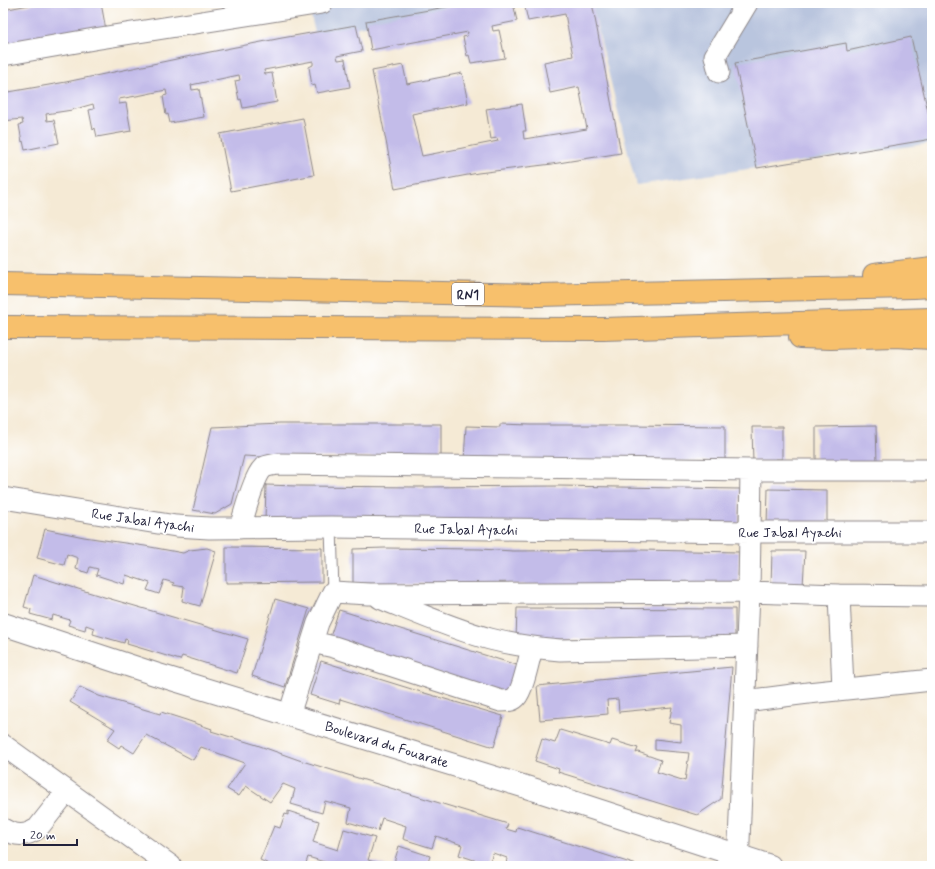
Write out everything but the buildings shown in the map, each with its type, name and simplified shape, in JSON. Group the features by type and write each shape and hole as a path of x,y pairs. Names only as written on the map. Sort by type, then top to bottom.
{"highway":[{"path":"757,290 932,268"},
{"name":"RN1","path":"3,284 538,295 932,286"},
{"path":"3,327 603,329 932,319"},
{"path":"603,329 831,338 894,336 932,338"}],"street":[{"path":"3,55 322,3"},
{"path":"719,72 715,56 747,3"},
{"path":"240,528 257,475 263,468 273,464 751,470 932,470"},
{"path":"738,861 749,592 751,470"},
{"name":"Rue Jabal Ayachi","path":"3,498 176,526 209,528 932,532"},
{"path":"289,715 318,623 334,592 369,594 749,592 932,596"},
{"path":"369,594 460,629 491,639 532,648 560,650 747,646"},
{"path":"839,595 843,689"},
{"name":"Boulevard du Fouarate","path":"3,624 155,674 539,791 738,861 770,866"},
{"path":"312,642 334,647 508,702 516,698 521,690 532,648"},
{"path":"745,701 932,680"},
{"path":"3,745 171,866"},
{"path":"3,829 16,834 25,835 32,832 38,828 67,791"}],"lane":[{"path":"331,528 334,592"}],"shaded area":[{"path":"308,3 462,3 316,37"},
{"path":"592,3 932,3 932,143 636,185"}]}
